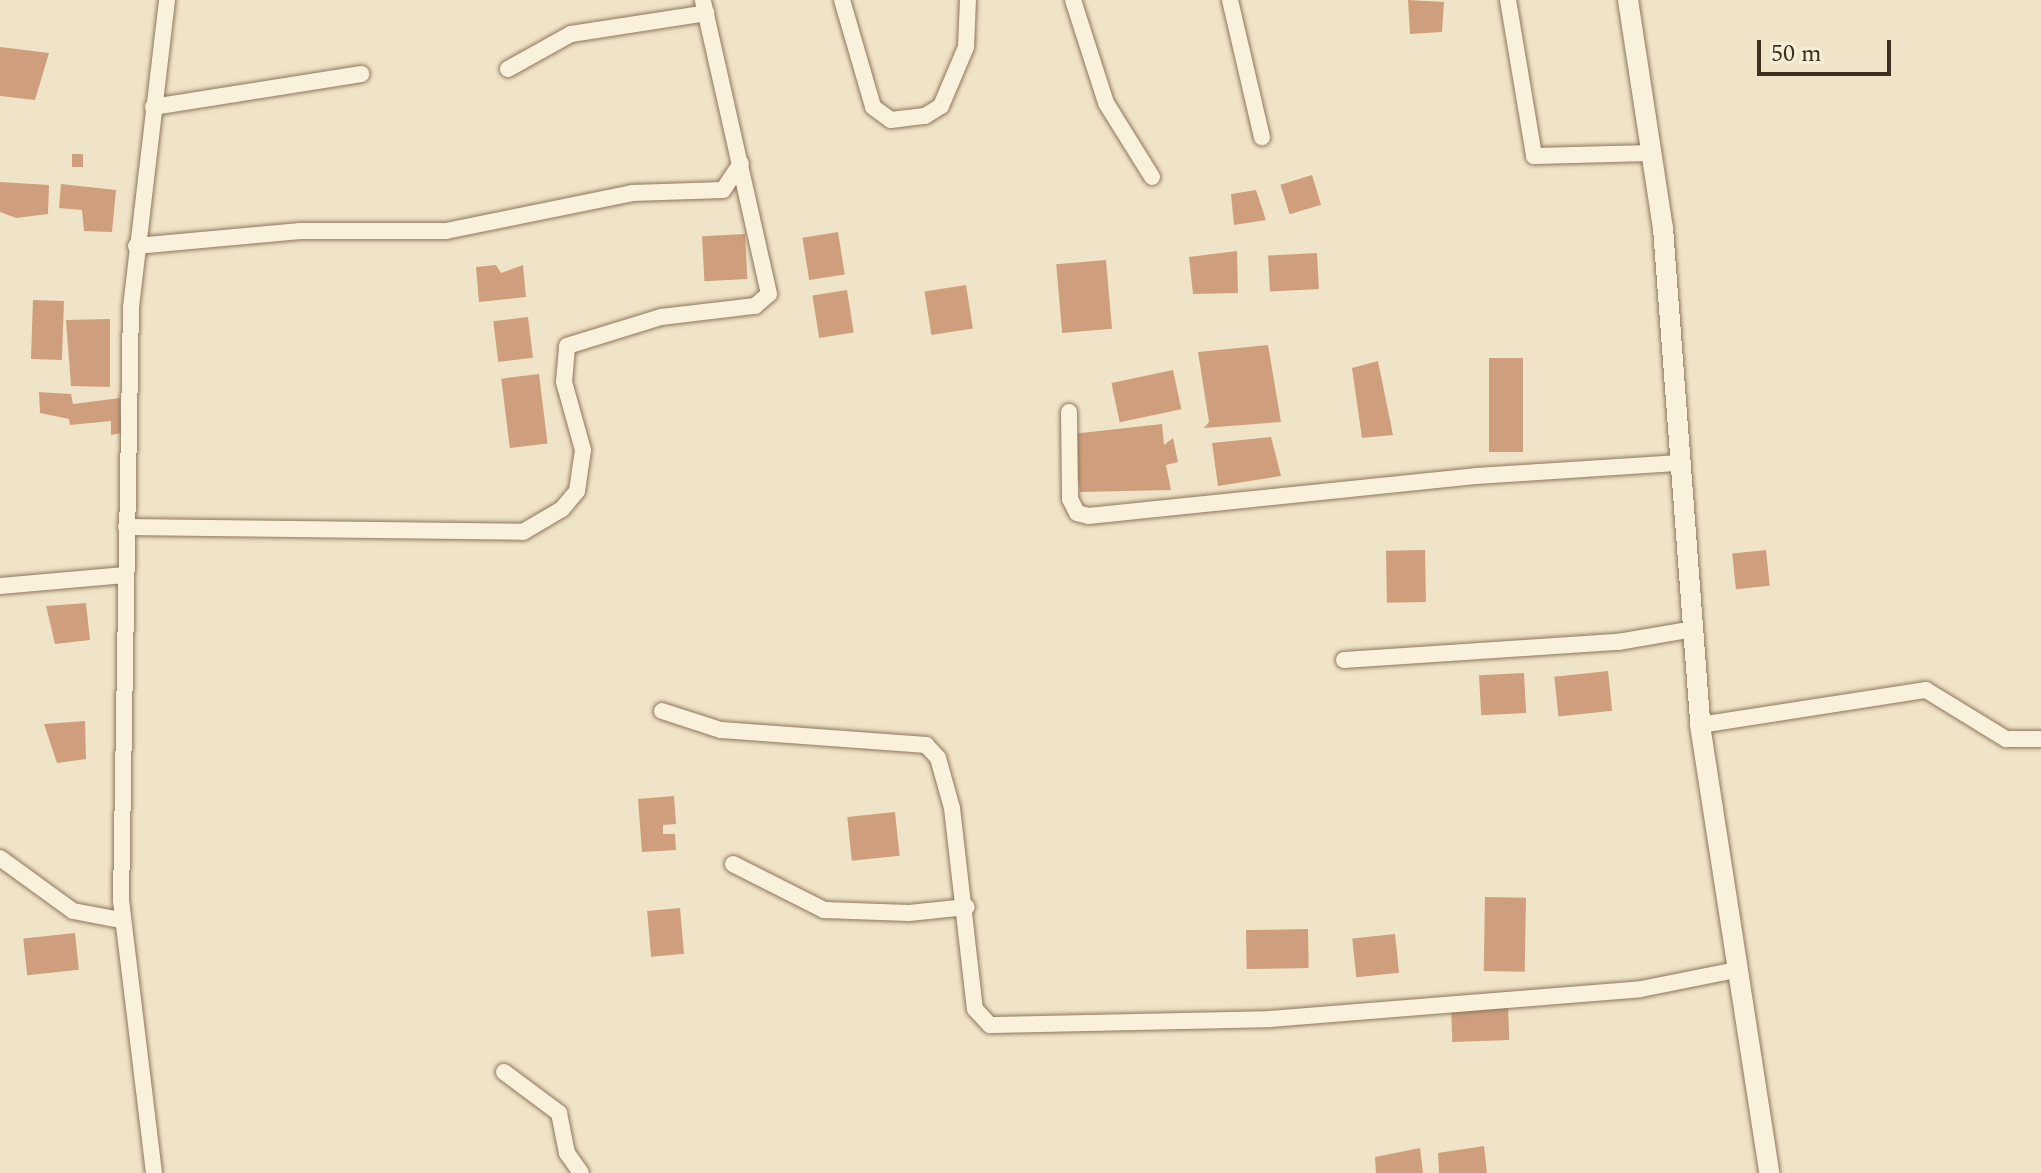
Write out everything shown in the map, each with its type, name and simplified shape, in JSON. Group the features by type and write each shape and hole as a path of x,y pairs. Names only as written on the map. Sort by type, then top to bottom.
{"street":[{"path":"154,1173 121,920 126,527 136,246 167,0"},
{"path":"842,0 873,107 891,120 925,116 941,106 966,47 968,0"},
{"path":"1073,0 1106,103 1152,177"},
{"path":"1230,0 1262,137"},
{"path":"1508,0 1534,156 1652,153"},
{"path":"1628,0 1652,153 1700,725 1769,1173"},
{"path":"126,527 523,532 541,525 577,491 583,450 564,382 567,346 661,317 755,306 769,294 705,6 571,34 508,69"},
{"path":"153,107 361,74"},
{"path":"136,246 300,231 446,231 632,193 723,190 741,163"},
{"path":"1069,412 1070,499 1077,513 1089,516 1477,476 1680,463"},
{"path":"0,586 126,575"},
{"path":"1344,660 1618,642 1693,629"},
{"path":"1700,725 1926,690 2006,739 2041,739"},
{"path":"662,711 721,730 926,745 938,758 952,808 967,907 975,1009 990,1025 1270,1019 1641,989 1736,970"},
{"path":"0,858 73,911 121,920"},
{"path":"733,864 824,910 909,913 967,907"},
{"path":"504,1072 559,1113 567,1153 581,1173"}],"building":[{"path":"1408,0 1444,2 1442,32 1410,34"},
{"path":"0,47 49,53 35,100 0,96"},
{"path":"72,154 83,154 83,167 72,167"},
{"path":"1312,175 1321,205 1290,214 1280,185"},
{"path":"0,182 49,185 48,214 16,218 0,212"},
{"path":"61,184 116,190 112,232 84,231 82,210 59,208"},
{"path":"1256,190 1266,220 1234,225 1231,194"},
{"path":"838,232 845,274 809,280 802,238"},
{"path":"745,234 747,279 704,281 702,236"},
{"path":"1237,251 1238,293 1193,294 1189,257"},
{"path":"1317,253 1319,289 1270,292 1268,256"},
{"path":"1106,260 1112,329 1062,333 1056,264"},
{"path":"496,265 501,273 523,265 526,297 479,302 476,267"},
{"path":"966,285 973,328 931,335 925,292"},
{"path":"847,290 854,332 819,338 812,295"},
{"path":"33,300 64,301 62,360 31,359"},
{"path":"528,317 533,358 498,362 493,321"},
{"path":"110,319 110,387 71,386 66,320"},
{"path":"1268,345 1281,422 1204,428 1209,422 1198,352"},
{"path":"1489,358 1523,358 1523,452 1489,452"},
{"path":"1378,361 1393,435 1362,438 1352,368"},
{"path":"1173,370 1181,409 1120,422 1111,383"},
{"path":"539,374 548,443 510,448 501,379"},
{"path":"39,392 71,394 73,404 120,398 121,433 111,435 111,421 70,425 69,419 40,413"},
{"path":"1162,424 1164,445 1173,438 1178,462 1166,465 1171,490 1080,492 1072,434"},
{"path":"1271,437 1281,476 1218,486 1212,443"},
{"path":"1425,550 1426,602 1387,603 1386,551"},
{"path":"1766,550 1770,586 1736,589 1732,554"},
{"path":"86,603 90,640 55,644 46,606"},
{"path":"1608,671 1612,711 1558,716 1554,677"},
{"path":"1524,673 1526,713 1481,715 1479,675"},
{"path":"85,721 86,759 57,763 44,724"},
{"path":"674,796 676,824 663,825 663,834 675,834 676,850 642,852 638,799"},
{"path":"895,812 900,856 852,861 847,817"},
{"path":"1485,897 1526,898 1525,972 1484,971"},
{"path":"680,908 684,954 651,957 647,911"},
{"path":"1308,929 1309,968 1247,969 1246,930"},
{"path":"75,933 79,970 27,975 23,938"},
{"path":"1395,934 1399,973 1356,977 1352,938"},
{"path":"1508,1004 1509,1040 1452,1042 1451,1006"},
{"path":"1484,1146 1487,1173 1439,1173 1438,1153"},
{"path":"1420,1148 1423,1173 1376,1173 1375,1157"}]}
